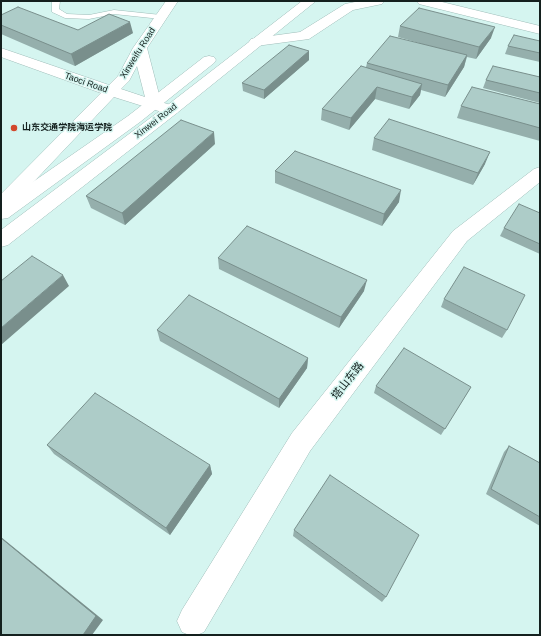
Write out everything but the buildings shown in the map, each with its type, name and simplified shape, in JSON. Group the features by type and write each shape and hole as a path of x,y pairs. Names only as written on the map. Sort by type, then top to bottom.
{"street":[{"name":"Xinweifu Road","path":"1,205 124,78 140,48 172,1"},
{"name":"Xinwei Road","path":"1,213 154,104 180,82 291,1"},
{"name":"Xinwei Road","path":"1,240 310,1"},
{"path":"256,42 304,36 349,7 378,1"},
{"path":"423,1 540,30"},
{"path":"140,48 154,104"},
{"name":"Taoci Road","path":"1,52 112,92 171,110"},
{"name":"塔山东路","path":"192,621 301,442 460,236 540,173"}],"lane":[{"path":"56,1 55,10 65,16 89,17 114,12 161,17"},
{"path":"114,12 116,1"}],"place":[{"name":"山东交通学院海运学院","path":"14,128"}]}
